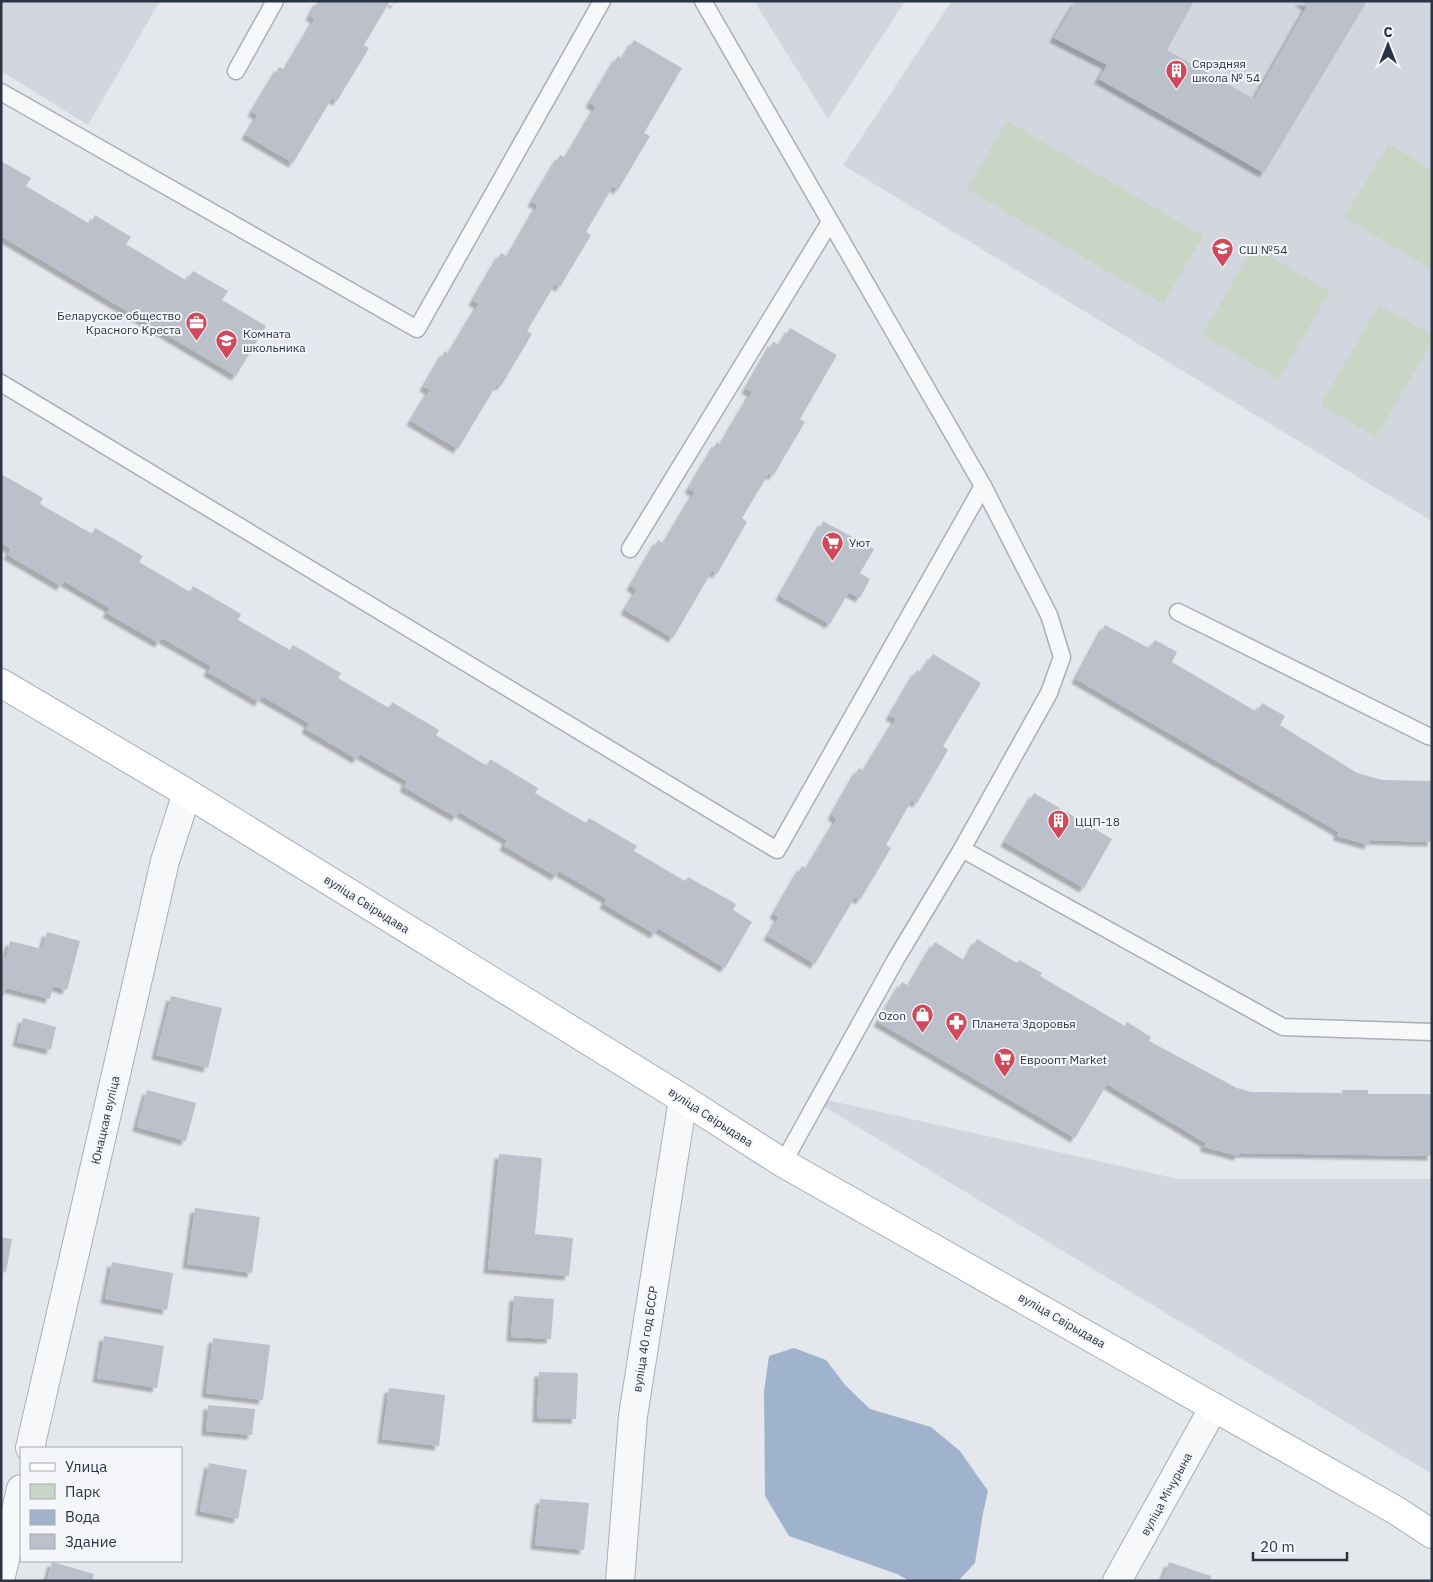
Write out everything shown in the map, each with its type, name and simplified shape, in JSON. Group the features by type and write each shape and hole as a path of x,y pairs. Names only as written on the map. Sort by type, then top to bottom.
{"main road":[{"name":"вуліца Свірыдава","path":"1,683 187,793 683,1099 783,1163 1396,1511 1432,1534"}],"street":[{"name":"Юнацкая вуліца","path":"30,1447 165,861 187,793"},
{"name":"вуліца 40 год БССР","path":"620,1581 633,1416 683,1099"},
{"name":"вуліца Мічурына","path":"1117,1581 1214,1407"},
{"path":"1,1576 20,1492"}],"lane":[{"path":"236,72 275,1"},
{"path":"1,92 416,329 602,1"},
{"path":"703,1 983,486 1049,615 1062,657 1049,693 962,849 896,959 783,1163"},
{"path":"630,549 830,222"},
{"path":"1,383 777,850 983,486"},
{"path":"1178,612 1428,736 1432,736"},
{"path":"962,849 1283,1027 1432,1032"}],"shaded area":[{"path":"1,1 160,1 88,125 1,71"},
{"path":"754,1 905,1 828,119"},
{"name":"СШ №54","path":"952,1 1432,1 1432,521 843,165"},
{"path":"805,1095 1178,1179 1432,1179 1432,1474"}],"green space":[{"path":"1007,121 1203,236 1163,304 967,189"},
{"path":"1389,144 1432,170 1432,270 1344,217"},
{"path":"1253,247 1330,291 1279,379 1202,335"},
{"path":"1379,305 1432,335 1432,342 1376,437 1320,405"}],"water":[{"path":"794,1348 826,1360 846,1386 870,1409 931,1427 960,1451 988,1491 975,1563 958,1581 910,1581 897,1574 789,1536 765,1496 764,1391 769,1356"}],"building":[{"path":"318,1 390,1 364,45 369,48 337,101 332,98 293,163 246,135 258,115 252,112 279,67 285,70 315,19 310,16"},
{"name":"Сярэдняя школа № 54","path":"1076,1 1194,1 1167,50 1254,99 1307,6 1299,1 1367,1 1264,173 1099,79 1107,65 1054,38"},
{"path":"634,40 682,68 644,133 650,136 618,190 613,186 586,232 591,235 560,287 555,284 527,331 532,334 501,386 497,384 458,449 411,421 430,390 424,387 445,351 449,354 479,304 473,301 501,253 508,257 538,205 532,202 560,155 566,158 596,107 590,103 618,56 622,59"},
{"path":"1,161 31,178 26,186 90,224 95,215 131,237 126,244 187,281 193,271 228,291 222,300 266,326 236,376 1,236"},
{"path":"790,328 837,355 800,419 805,422 773,476 769,473 742,518 747,522 717,574 712,571 673,638 625,610 637,590 631,586 658,540 664,544 695,492 689,489 717,442 721,445 752,392 746,389 773,342 780,345"},
{"path":"1,474 43,498 40,504 92,534 95,528 143,556 139,562 190,592 193,586 241,614 238,620 290,650 293,645 341,673 338,678 389,708 392,702 439,730 436,735 487,766 490,759 538,788 535,793 586,823 589,818 637,846 634,851 685,881 688,877 736,904 733,910 752,922 725,968 658,928 655,934 604,904 607,899 559,871 556,876 504,846 507,840 459,812 456,817 404,787 407,781 360,754 357,759 306,729 309,723 262,696 259,702 208,672 211,666 162,638 159,643 107,613 110,608 64,581 61,586 8,555 11,549 1,543"},
{"name":"Уют","path":"823,521 874,549 860,573 870,579 860,598 849,592 830,624 780,596"},
{"path":"1105,625 1149,648 1155,640 1177,652 1172,662 1257,712 1262,703 1285,716 1280,725 1357,773 1382,780 1432,781 1432,842 1370,840 1369,845 1337,836 1339,832 1076,679"},
{"path":"933,654 981,683 943,746 948,750 917,803 912,800 886,845 891,848 860,900 855,897 815,964 768,936 779,917 774,914 802,866 807,869 837,819 832,815 859,768 864,771 896,719 890,716 917,670 921,673"},
{"name":"ЦЦП-18","path":"1034,793 1112,839 1084,888 1005,842"},
{"path":"47,932 80,941 67,990 53,986 50,999 6,988 3,997 1,997 1,957 6,958 10,941 42,949"},
{"path":"977,939 1017,963 1019,960 1042,973 1040,976 1125,1026 1127,1022 1151,1037 1149,1041 1237,1088 1251,1092 1342,1093 1342,1090 1368,1090 1368,1094 1432,1094 1432,1156 1240,1153 1238,1156 1204,1147 1206,1143 1107,1084 1075,1138 878,1022 902,982 909,986 935,942 965,961"},
{"path":"171,996 222,1008 208,1068 156,1055"},
{"path":"23,1018 56,1027 51,1050 17,1042"},
{"path":"147,1090 196,1103 186,1141 137,1127"},
{"path":"499,1154 542,1158 535,1234 573,1238 569,1276 488,1269"},
{"path":"195,1208 260,1217 252,1273 187,1264"},
{"path":"1,1237 12,1239 6,1272 1,1271"},
{"path":"112,1262 173,1273 167,1310 105,1299"},
{"path":"514,1296 554,1299 551,1339 511,1337"},
{"path":"104,1336 164,1346 157,1388 97,1378"},
{"path":"213,1338 270,1345 263,1400 206,1393"},
{"path":"539,1372 578,1373 576,1419 537,1418"},
{"path":"389,1388 445,1395 439,1446 382,1439"},
{"path":"208,1405 255,1409 252,1435 206,1431"},
{"path":"209,1463 247,1470 238,1519 200,1511"},
{"path":"540,1499 589,1503 584,1550 535,1545"},
{"path":"52,1562 94,1574 92,1581 47,1581"},
{"path":"1169,1562 1211,1576 1210,1581 1162,1581"}],"place":[{"name":"Сярэдняя школа № 54","path":"1176,89"},
{"name":"СШ №54","path":"1223,268"},
{"name":"Беларуское общество Красного Креста","path":"197,341"},
{"name":"Комната школьника","path":"227,359"},
{"name":"Уют","path":"833,561"},
{"name":"ЦЦП-18","path":"1059,840"},
{"name":"Ozon","path":"922,1034"},
{"name":"Планета Здоровья","path":"956,1042"},
{"name":"Евроопт Market","path":"1004,1078"}]}
